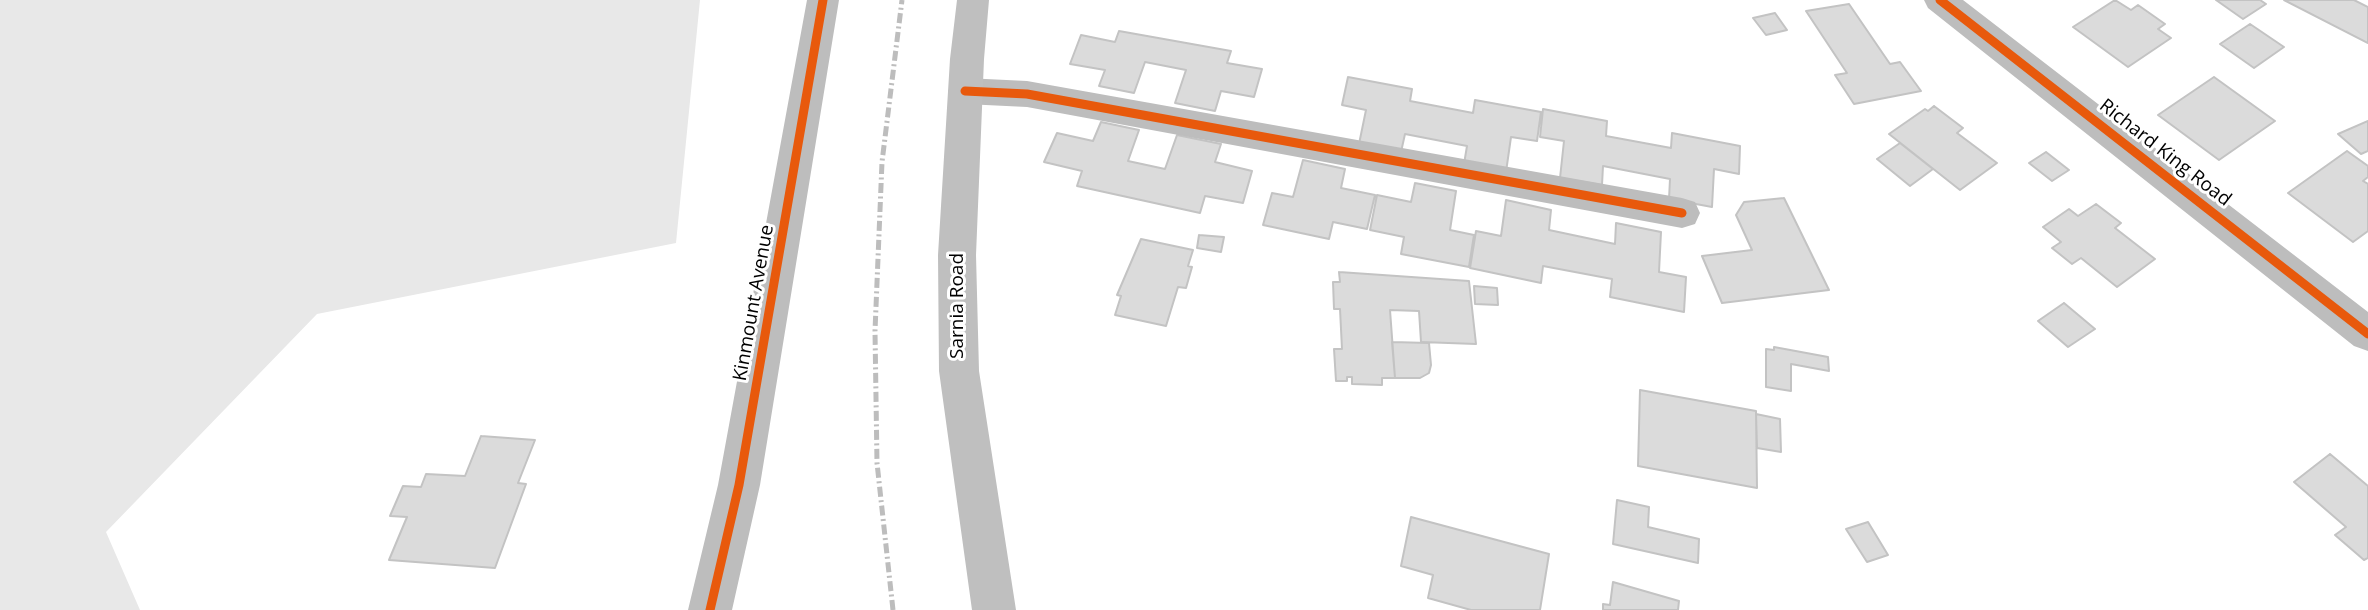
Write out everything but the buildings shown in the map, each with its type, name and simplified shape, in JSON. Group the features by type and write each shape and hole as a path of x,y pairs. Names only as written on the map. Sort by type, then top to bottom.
{"main road":[{"name":"Sarnia Road","path":"974,0 965,91 957,255 959,371 994,610"}],"street":[{"name":"Kinmount Avenue","path":"710,610 739,485 823,0"},
{"name":"Richard King Road","path":"1940,0 2368,334"},
{"path":"965,91 1027,94 1682,213"}],"shaded area":[{"path":"0,0 700,0 676,243 317,314 106,532 140,610 0,610"}],"railway":[{"path":"893,610 877,463 875,331 882,162 902,0"}],"cycle path":[{"path":"710,610 739,485 823,0"},
{"path":"1940,0 2368,334"},
{"path":"965,91 1027,94 1682,213"}]}
